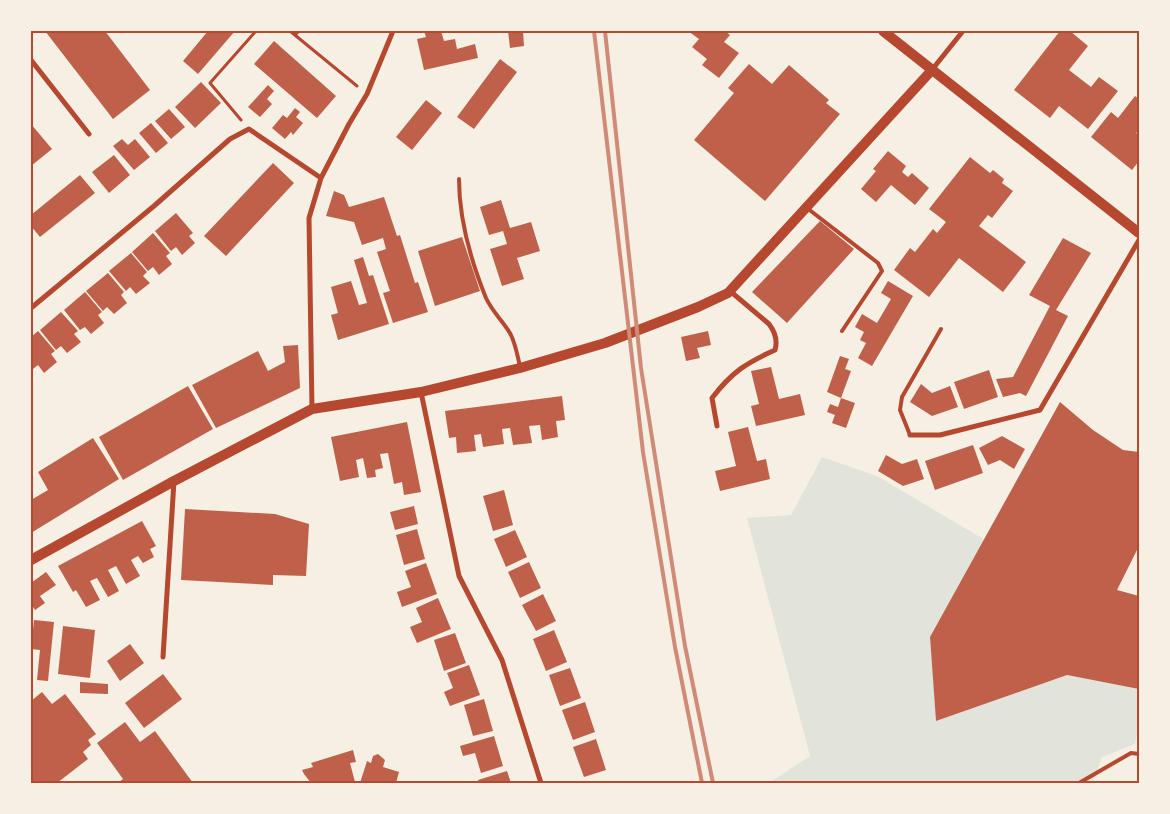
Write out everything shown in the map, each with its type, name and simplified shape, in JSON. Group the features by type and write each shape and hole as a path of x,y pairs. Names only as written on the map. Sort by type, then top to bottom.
{"main road":[{"path":"883,31 931,71 1139,233"},
{"path":"31,560 174,481 312,409 422,392 520,368 605,343 698,308 730,291 931,71"}],"street":[{"path":"312,409 309,218 321,178 348,124 367,94 392,31"},
{"path":"931,71 963,31"},
{"path":"31,60 89,134"},
{"path":"31,308 154,206 230,139 249,129 321,178"},
{"path":"910,435 940,435 1040,410 1139,240"},
{"path":"716,426 712,398 729,376 741,366 775,350 777,343 769,324 730,291"},
{"path":"422,392 459,576 502,660 541,783"},
{"path":"163,657 174,481"}],"lane":[{"path":"459,179 459,201 474,261 487,299 496,316 509,331 520,368"},
{"path":"807,208 878,263 882,272 842,331"},
{"path":"910,435 900,410 902,397 941,329"},
{"path":"1079,783 1131,753 1139,754"}],"path":[{"path":"249,129 210,83 256,31"},
{"path":"290,31 367,94"},
{"path":"295,36 299,31"}],"shaded area":[{"path":"822,457 877,476 985,540 930,637 936,721 1067,675 1139,689 1139,724 1135,744 1102,757 1093,783 769,783 810,756 747,518 791,515"}],"building":[{"path":"45,31 105,31 150,90 113,119"},
{"path":"208,31 235,31 198,74 183,61"},
{"path":"424,31 441,31 444,41 455,39 457,49 475,44 478,58 424,70 417,39 426,37"},
{"path":"508,31 523,31 524,46 510,48"},
{"path":"688,31 725,31 730,35 724,42 739,53 719,78 702,65 707,59 692,47 699,39"},
{"path":"1060,31 1070,31 1088,46 1069,70 1091,87 1099,77 1118,91 1088,129 1059,106 1050,118 1014,90"},
{"path":"274,41 336,96 317,118 254,64"},
{"path":"500,59 517,72 474,129 457,117"},
{"path":"749,64 772,84 789,65 829,100 826,103 840,114 765,201 694,140 734,93 728,88"},
{"path":"201,82 221,103 195,128 175,107"},
{"path":"268,85 274,91 267,99 272,104 260,117 248,107"},
{"path":"1135,96 1139,99 1139,130 1136,133 1139,135 1139,161 1132,170 1091,137 1111,112 1118,118"},
{"path":"426,100 442,113 412,150 396,137"},
{"path":"295,108 300,112 296,117 303,123 293,135 291,132 285,139 272,128 283,115 287,118"},
{"path":"169,109 185,127 171,139 155,121"},
{"path":"151,123 168,143 156,153 139,133"},
{"path":"31,124 52,149 31,166"},
{"path":"122,139 128,145 135,139 150,157 134,170 113,146"},
{"path":"888,151 906,166 902,172 908,177 912,173 929,188 915,205 891,185 876,202 861,189 876,171 873,169"},
{"path":"114,155 130,175 109,193 92,172"},
{"path":"970,157 990,173 993,170 1004,179 1002,183 1013,191 992,218 988,215 979,226 1026,262 1003,292 959,258 929,297 894,270 910,248 915,252 933,229 937,233 946,222 929,209"},
{"path":"273,163 294,183 226,256 204,236"},
{"path":"80,175 95,193 40,237 31,226 31,215"},
{"path":"334,191 344,195 349,207 384,197 397,236 400,235 415,283 418,282 428,312 393,323 383,293 390,291 377,252 386,249 383,238 362,245 354,222 326,216"},
{"path":"501,200 510,228 531,222 540,251 517,258 524,279 502,286 490,249 507,244 503,231 489,235 480,207"},
{"path":"176,213 193,233 189,236 195,243 182,255 176,247 171,251 155,231"},
{"path":"820,221 854,249 787,323 752,292"},
{"path":"153,233 170,253 166,256 172,264 159,275 153,267 148,271 132,252"},
{"path":"462,237 480,291 435,306 418,251"},
{"path":"1063,238 1091,253 1056,310 1068,316 1026,396 1020,393 1003,397 996,379 1013,377 1050,306 1029,295"},
{"path":"131,253 147,272 143,276 150,283 136,294 130,287 126,291 109,271"},
{"path":"363,257 369,276 373,275 389,324 338,340 331,315 338,313 331,287 351,281 359,305 367,303 354,260"},
{"path":"108,273 124,292 121,295 127,303 114,314 107,307 103,311 86,291"},
{"path":"888,281 913,296 872,366 858,358 866,343 860,340 864,332 855,327 862,314 877,323 891,299 881,293"},
{"path":"85,292 102,312 98,315 104,323 91,334 85,327 80,330 64,310"},
{"path":"61,312 78,331 74,334 81,342 67,353 61,346 56,350 40,330"},
{"path":"38,331 55,351 51,354 57,362 44,373 38,365 33,369 31,367 31,337"},
{"path":"708,331 711,345 697,348 700,358 686,361 681,337"},
{"path":"298,345 300,388 216,428 192,385 258,351 268,371 285,362 283,346"},
{"path":"840,356 849,359 845,369 851,371 841,398 827,392"},
{"path":"771,367 779,399 800,394 805,415 756,426 751,406 759,404 751,371"},
{"path":"989,370 998,397 964,409 954,382"},
{"path":"921,384 932,393 950,386 958,407 932,416 910,402"},
{"path":"188,386 213,429 123,480 99,437"},
{"path":"562,396 565,420 556,421 558,437 542,440 540,425 529,426 532,443 513,445 510,428 502,429 504,444 483,447 481,434 474,435 476,451 457,453 456,437 449,438 445,411"},
{"path":"841,398 855,403 846,428 832,423 835,415 827,412 830,404 838,407"},
{"path":"1060,402 1093,430 1123,450 1139,452 1139,546 1117,590 1139,596 1139,689 1067,675 936,721 930,637"},
{"path":"407,422 421,492 404,495 402,482 394,484 388,453 380,454 383,468 375,470 376,477 367,478 363,458 356,460 359,477 340,481 331,437"},
{"path":"748,427 757,461 766,459 770,479 720,491 715,471 736,466 728,432"},
{"path":"1002,436 1025,449 1014,469 1000,460 988,465 979,448"},
{"path":"93,438 119,479 31,533 31,500 48,490 38,472"},
{"path":"973,445 983,473 935,490 925,461"},
{"path":"886,455 902,464 917,459 924,479 903,486 878,471"},
{"path":"504,490 513,525 493,531 483,496"},
{"path":"414,506 418,524 395,530 390,512"},
{"path":"185,509 275,514 309,524 306,576 273,575 273,585 181,580"},
{"path":"142,521 156,546 150,549 154,557 143,563 138,556 131,560 140,576 126,584 116,566 108,570 119,591 108,597 97,578 90,581 100,600 86,607 76,590 73,592 58,566"},
{"path":"417,529 425,559 404,565 396,535"},
{"path":"515,530 527,557 506,567 494,539"},
{"path":"529,562 541,588 520,598 508,572"},
{"path":"426,563 437,594 402,607 397,592 411,587 405,571"},
{"path":"46,572 56,585 40,596 45,603 35,610 31,604 31,583"},
{"path":"543,594 556,621 536,631 522,605"},
{"path":"438,598 451,629 417,643 410,627 422,622 416,608"},
{"path":"34,620 54,622 48,681 37,680 40,650 31,649"},
{"path":"63,626 95,630 90,678 58,674"},
{"path":"554,630 567,662 546,671 533,639"},
{"path":"455,633 466,663 444,671 434,640"},
{"path":"130,644 144,663 120,681 107,661"},
{"path":"469,665 480,695 450,706 444,692 453,688 447,673"},
{"path":"570,668 581,698 560,706 549,675"},
{"path":"163,674 182,699 144,728 125,703"},
{"path":"80,682 108,684 108,694 80,693"},
{"path":"42,692 52,704 65,694 96,734 88,740 91,745 83,752 88,759 57,783 31,783 31,701"},
{"path":"484,699 493,731 473,736 464,705"},
{"path":"585,702 595,732 573,740 562,710"},
{"path":"125,722 140,742 155,731 193,783 118,783 123,779 97,743"},
{"path":"494,736 503,766 481,773 475,753 463,756 460,746"},
{"path":"596,739 606,770 584,777 573,747"},
{"path":"353,750 356,762 350,763 355,782 311,783 302,770 313,767 311,763"},
{"path":"378,754 385,760 383,767 399,772 396,783 360,783 367,761 371,763 373,756"},
{"path":"507,771 511,783 478,783 478,780"}],"railway":[{"path":"594,31 643,452 675,647 702,783"},
{"path":"605,31 641,368 685,646 713,783"}]}
